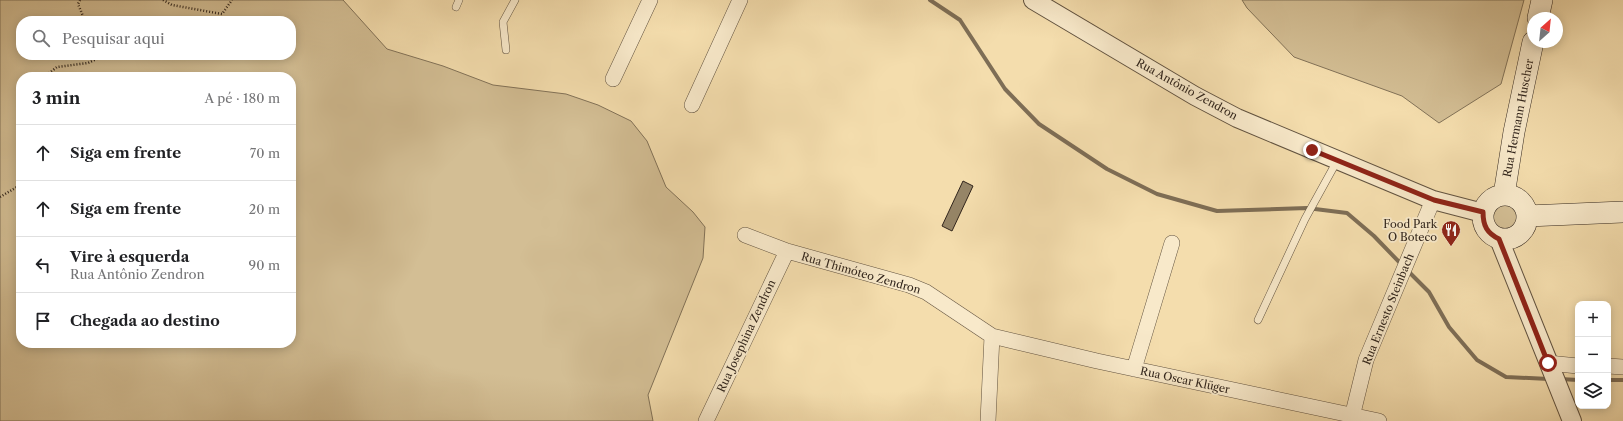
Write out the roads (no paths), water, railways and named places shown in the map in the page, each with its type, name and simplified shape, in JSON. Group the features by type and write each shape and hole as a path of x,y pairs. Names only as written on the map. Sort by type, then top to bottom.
{"main road":[{"path":"1539,12 1542,0"},
{"name":"Rua Hermann Huscher","path":"1504,195 1514,132 1532,48"},
{"path":"1504,195 1512,196 1520,201 1525,208 1527,216 1524,228 1515,237 1499,239 1486,229 1483,221 1483,212 1490,200 1504,195"},
{"path":"1527,216 1623,212"}],"street":[{"path":"613,79 650,0"},
{"path":"692,105 740,0"},
{"name":"Rua Antônio Zendron","path":"1033,0 1195,96 1237,118 1337,161 1434,200 1483,212"},
{"name":"Rua Ernesto Steinbach","path":"1351,418 1366,360 1399,278 1434,200"},
{"name":"Rua Thimóteo Zendron","path":"745,235 787,251 909,285 926,292 992,336"},
{"path":"1499,239 1572,421"},
{"path":"1134,369 1172,243"},
{"name":"Rua Josephina Zendron","path":"706,421 787,251"},
{"path":"988,421 992,336"},
{"name":"Rua Oscar Klüger","path":"992,336 1351,418 1379,421"},
{"path":"1550,366 1575,366"},
{"path":"1611,366 1623,367"}],"lane":[{"path":"506,50 504,22 515,0"},
{"path":"1258,320 1315,200 1337,161"}],"waterway":[{"path":"930,0 960,20 1005,89 1039,124 1107,169 1157,194 1217,211 1307,208 1347,213 1374,236 1402,265"},
{"path":"1407,270 1429,292 1449,327 1477,360 1506,377 1549,379"},
{"path":"1560,379 1575,380"},
{"path":"1611,380 1623,380"}],"place":[{"name":"Food Park O Boteco","path":"1451,247"}]}
